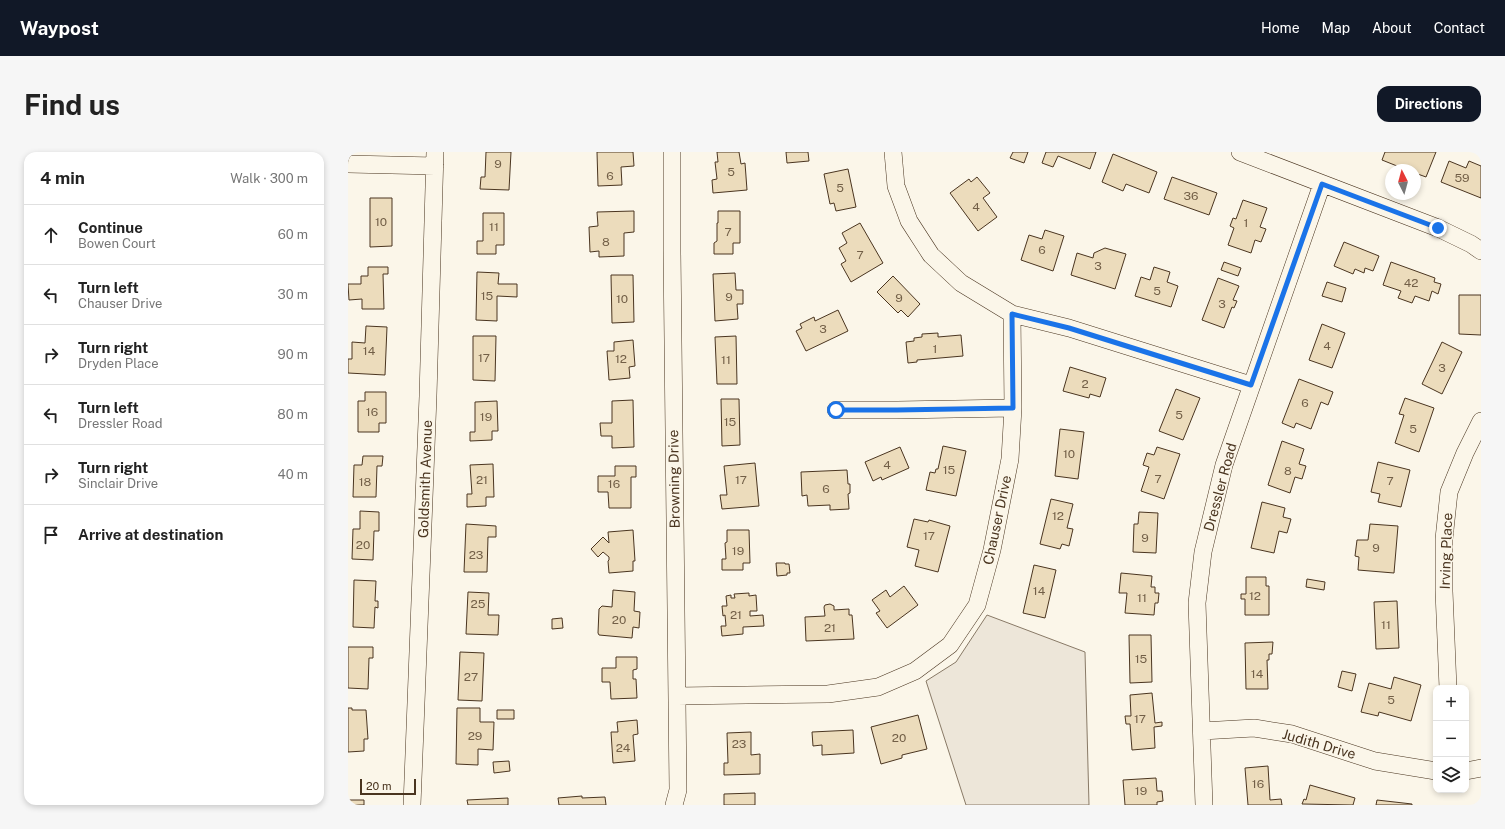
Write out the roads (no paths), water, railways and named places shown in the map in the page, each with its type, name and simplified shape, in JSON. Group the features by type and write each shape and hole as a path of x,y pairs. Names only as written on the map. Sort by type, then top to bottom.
{"street":[{"name":"Browning Drive","path":"672,152 678,790 674,805"},
{"path":"893,152 896,186 909,221 931,255 961,283 1012,314 1069,328 1251,385"},
{"path":"1240,152 1438,228 1471,244 1481,251"},
{"path":"348,164 435,159"},
{"name":"Goldsmith Avenue","path":"412,805 428,396 435,159"},
{"name":"Dressler Road","path":"1204,805 1197,603 1202,552 1224,464 1322,184"},
{"name":"Chauser Drive","path":"677,696 828,694 878,688 915,671 950,646 977,605 992,550 1010,458 1013,408 1012,314"},
{"path":"836,410 1013,408"},
{"name":"Irving Place","path":"1448,685 1444,590 1444,539 1449,492 1465,453 1481,422"},
{"name":"Judith Drive","path":"1202,731 1254,728 1292,734 1375,761 1433,771"},
{"path":"1469,770 1481,768"}]}
